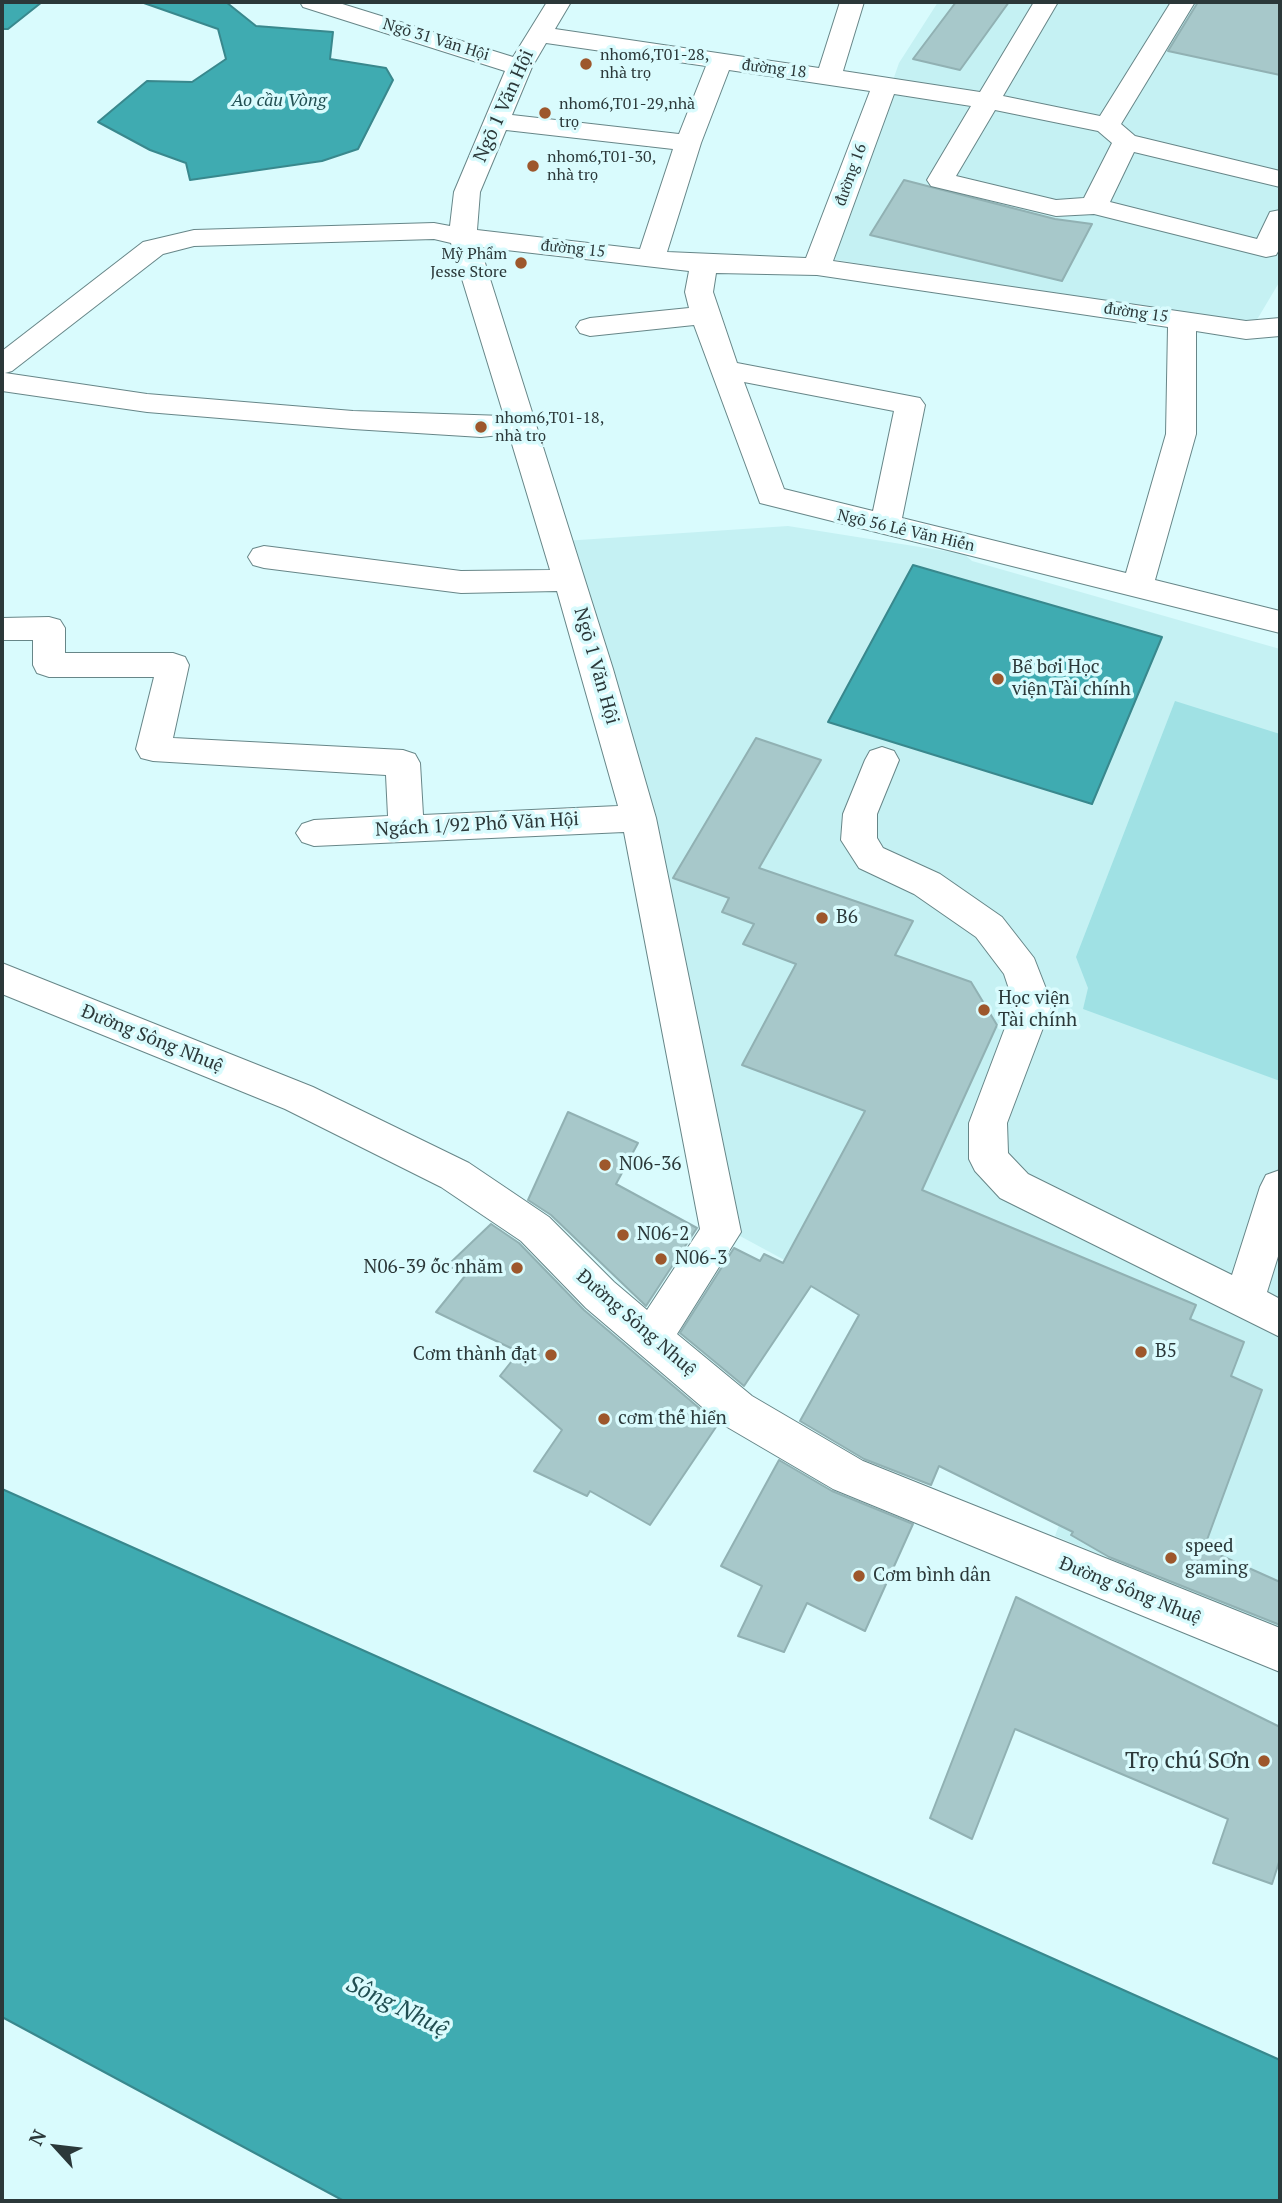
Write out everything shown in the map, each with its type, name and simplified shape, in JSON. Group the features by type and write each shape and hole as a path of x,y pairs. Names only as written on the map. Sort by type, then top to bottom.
{"street":[{"name":"Ngõ 31 Văn Hội","path":"312,2 519,66"},
{"name":"Ngõ 1 Văn Hội","path":"559,2 519,66 496,121 467,192 463,237 570,580 639,818 721,1232 652,1338"},
{"path":"829,76 852,2"},
{"path":"1046,2 985,100 940,180 1056,208 1094,206 1266,249 1280,218"},
{"path":"1094,206 1117,134 1183,2"},
{"name":"đường 18","path":"538,34 720,62 885,83 985,100 1280,179"},
{"path":"650,258 688,143 720,62"},
{"name":"đường 16","path":"817,267 885,83"},
{"path":"496,121 688,143"},
{"name":"đường 15","path":"2,365 153,248 194,238 434,231 463,237 704,264 817,267 1246,330 1280,327"},
{"name":"Ngõ 56 Lê Văn Hiến","path":"704,264 699,292 705,315 771,496 1280,622"},
{"path":"590,327 705,315"},
{"path":"1138,585 1181,434 1182,320"},
{"path":"727,370 911,405 885,526"},
{"path":"2,382 148,403 339,419 481,427 522,424"},
{"path":"264,557 461,582 570,580"},
{"path":"2,629 49,628 48,665 173,664 153,749 403,763 406,829"},
{"path":"882,760 860,814 859,840 871,858 927,884 989,927 1021,968 1033,1004 988,1123 989,1159 1014,1186 1280,1320"},
{"name":"Ngách 1/92 Phố Văn Hội","path":"314,833 639,818"},
{"name":"Đường Sông Nhuệ","path":"2,978 299,1098 455,1175 535,1228 600,1294 737,1410 848,1475 1280,1650"},
{"path":"1244,1300 1280,1187"}],"shaded area":[{"path":"938,2 1280,2 1280,281 1252,328 831,259 899,63"},
{"name":"Học viện Tài chính","path":"788,526 964,554 972,561 1280,649 1280,1628 1055,1536 1095,1428 740,1236 564,541"},
{"path":"1175,701 1280,734 1280,1081 1083,1009 1088,988 1076,957"}],"water":[{"path":"2,2 42,2 8,29 2,29"},
{"name":"Ao cầu Vòng","path":"141,2 226,2 256,26 333,32 330,59 386,68 393,80 358,149 322,161 190,180 186,163 150,150 98,122 147,81 192,82 226,59 218,29"},
{"name":"Bể bơi Học viện Tài chính","path":"913,565 1162,637 1092,804 828,722"},
{"name":"Sông Nhuệ","path":"2,1489 1280,2060 1280,2201 344,2201 2,2017"}],"building":[{"path":"956,2 1009,2 960,70 913,59"},
{"path":"1198,2 1280,2 1280,75 1168,51"},
{"path":"904,180 1055,219 1092,224 1062,281 870,235"},
{"path":"756,738 821,760 759,868 913,921 895,955 971,982 997,1025 922,1190 1196,1305 1190,1319 1244,1342 1231,1376 1262,1390 1204,1548 1280,1582 1280,1625 1109,1557 1071,1535 1073,1532 939,1466 931,1485 864,1459 800,1421 859,1315 811,1286 744,1386 680,1333 734,1248 760,1261 764,1254 783,1263 865,1111 742,1065 796,964 743,944 754,924 722,912 729,898 673,878"},
{"path":"568,1112 638,1143 616,1184 697,1228 646,1306 551,1215 528,1200"},
{"path":"491,1224 519,1243 584,1310 718,1424 650,1525 590,1491 587,1496 534,1471 562,1430 500,1376 519,1352 436,1312 465,1276 448,1265"},
{"path":"779,1460 832,1491 913,1524 865,1631 807,1603 784,1652 738,1636 762,1586 721,1566"},
{"path":"1016,1597 1280,1727 1280,1859 1272,1884 1213,1863 1228,1819 1015,1729 972,1839 930,1818"}],"place":[{"name":"nhom6,T01-28, nhà trọ","path":"586,64"},
{"name":"nhom6,T01-29,nhà trọ","path":"545,113"},
{"name":"nhom6,T01-30, nhà trọ","path":"533,166"},
{"name":"Mỹ Phẩm Jesse Store","path":"521,263"},
{"name":"nhom6,T01-18, nhà trọ","path":"481,427"},
{"name":"Bể bơi Học viện Tài chính","path":"998,679"},
{"name":"B6","path":"822,918"},
{"name":"Học viện Tài chính","path":"984,1010"},
{"name":"N06-36","path":"605,1165"},
{"name":"N06-2","path":"623,1235"},
{"name":"N06-3","path":"661,1259"},
{"name":"N06-39 ốc nhăm","path":"517,1268"},
{"name":"B5","path":"1141,1352"},
{"name":"Cơm thành đạt","path":"551,1355"},
{"name":"cơm thế hiển","path":"604,1419"},
{"name":"speed gaming","path":"1171,1558"},
{"name":"Cơm bình dân","path":"859,1576"},
{"name":"Trọ chú SƠn","path":"1264,1761"}]}
